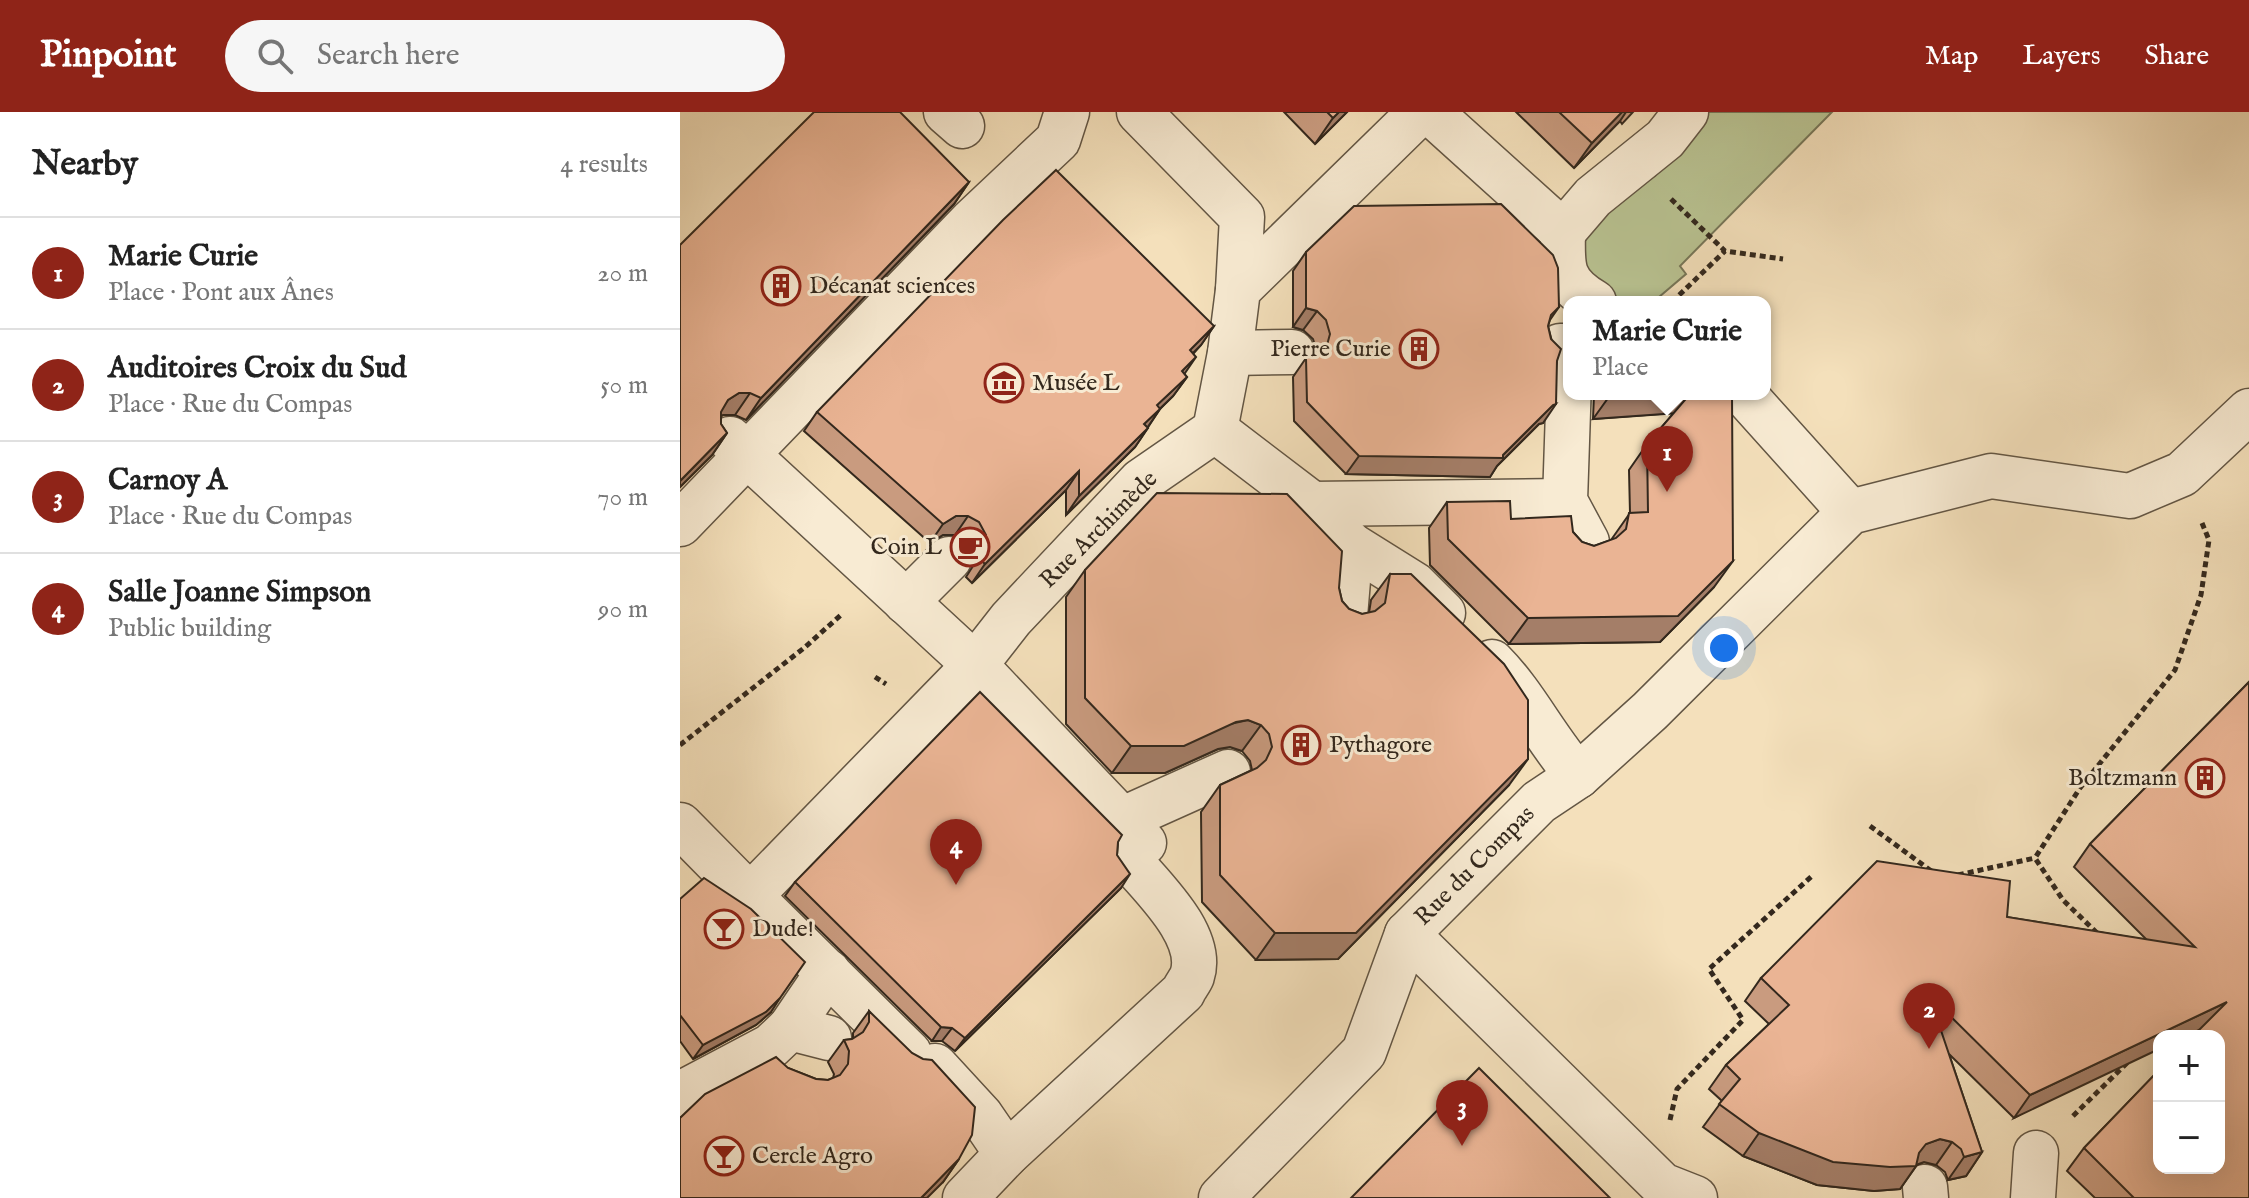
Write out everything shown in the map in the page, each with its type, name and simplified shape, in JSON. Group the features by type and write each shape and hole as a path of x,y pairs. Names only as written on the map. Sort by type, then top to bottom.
{"street":[{"path":"680,524 739,447 784,414 972,221 1058,140 1067,112"},
{"path":"1139,112 1242,217 1238,290 1215,430 1312,504 1351,545 1415,585 1505,675 1557,753 1578,776"},
{"path":"1238,290 1420,112"},
{"path":"1430,112 1563,232"},
{"path":"1580,296 1562,266 1563,232 1593,197 1665,139 1686,112"},
{"path":"1230,353 1292,352"},
{"path":"1566,400 1565,501 1587,542 1577,547"},
{"path":"1749,400 1850,512 1991,476 2130,496 2182,474 2249,411"},
{"name":"Rue Archimède","path":"750,896 975,665 1011,619 1141,481 1215,430"},
{"path":"739,447 975,665 1132,842 1193,947 1193,975 1183,992 1007,1154 965,1198"},
{"path":"1312,504 1565,501"},
{"name":"Rue du Compas","path":"1221,1198 1364,1052 1407,934 1539,802 1578,776 1650,711 1850,512"},
{"path":"1345,616 1351,545"},
{"path":"906,602 949,559"},
{"path":"1132,842 1228,772"},
{"path":"680,825 828,972 981,1116 1007,1154"},
{"path":"1407,934 1662,1185 1695,1198"},
{"path":"680,1094 797,1046 828,972"},
{"path":"2033,1198 2036,1153"}],"path":[{"path":"1662,191 1725,251 1783,259"},
{"path":"1678,296 1725,251"},
{"path":"1958,875 2035,858 2080,788 2175,670 2201,595 2209,540 2182,474"},
{"path":"680,745 804,648 821,630"},
{"path":"1870,826 1942,879"},
{"path":"2035,858 2063,900 2097,934"},
{"path":"1634,1158 1669,1121 1677,1089 1743,1020 1709,969 1812,876"},
{"path":"2036,1153 2134,1056"}],"green space":[{"path":"1706,112 1832,112 1680,266 1686,274 1660,296 1608,296 1576,261 1585,222 1617,195 1655,176 1698,126"}],"building":[{"name":"Décanat sciences","path":"814,112 900,112 969,182 761,398 750,393 739,393 728,400 721,412 721,424 727,433 680,481 680,245"},
{"path":"1559,112 1622,112 1592,143"},
{"name":"Musée L","path":"1056,170 1214,326 1190,350 1196,357 1182,371 1187,377 1157,405 1160,409 1144,424 1148,428 1079,496 1079,471 985,564 979,558 986,547 986,535 979,522 968,516 956,516 943,524 817,412 1003,220"},
{"name":"Pierre Curie","path":"1501,204 1553,255 1558,268 1559,307 1551,315 1548,326 1551,339 1561,349 1557,361 1556,404 1503,458 1359,456 1307,402 1306,358 1319,354 1327,345 1330,334 1326,320 1317,311 1306,308 1306,252 1354,206"},
{"path":"1685,400 1732,400 1733,561 1678,616 1528,618 1448,539 1447,502 1510,501 1511,519 1571,516 1573,532 1582,542 1594,546 1616,538 1626,529 1629,513 1648,512 1647,444"},
{"name":"Pythagore","path":"1157,493 1287,494 1342,551 1339,588 1342,601 1349,609 1362,614 1375,611 1385,603 1390,574 1411,574 1504,664 1528,700 1528,759 1356,933 1275,933 1220,875 1220,785 1257,768 1266,760 1272,747 1269,734 1261,725 1248,720 1236,722 1184,746 1131,746 1085,698 1085,570"},
{"path":"2249,682 2249,1198 2134,1198 2084,1148 2153,1076 2153,1174 2225,1174 2225,1030 2199,1030 2227,1002 2168,1030 2153,1030 2153,1037 2030,1095 1929,995 1982,1152 1964,1157 1961,1149 1952,1142 1940,1139 1926,1144 1919,1153 1916,1166 1833,1162 1759,1133 1719,1104 1740,1079 1726,1065 1789,1005 1761,978 1877,861 2010,881 2007,917 2195,947 2090,844"},
{"path":"980,692 1122,835 1117,855 1130,874 965,1038 952,1028 941,1027 795,882"},
{"path":"704,878 751,909 805,962 780,998 766,1012 703,1045 680,1015 680,899"},
{"path":"869,1011 912,1053 932,1060 975,1107 972,1135 959,1159 921,1198 680,1198 680,1118 705,1094 776,1057 788,1068 816,1079 828,1080 840,1075 848,1064 849,1051 844,1040 863,1032 869,1022"},
{"path":"1479,1068 1610,1198 1351,1198"}],"place":[{"name":"Décanat sciences","path":"781,286"},
{"name":"Pierre Curie","path":"1419,349"},
{"name":"Musée L","path":"1004,383"},
{"name":"Marie Curie","path":"1667,492"},
{"name":"Coin L","path":"970,547"},
{"name":"Pythagore","path":"1301,745"},
{"name":"Boltzmann","path":"2205,778"},
{"name":"Salle Joanne Simpson","path":"956,885"},
{"name":"Dude!","path":"724,929"},
{"name":"Auditoires Croix du Sud","path":"1929,1049"},
{"name":"Carnoy A","path":"1462,1146"},
{"name":"Cercle Agro","path":"724,1156"}]}
